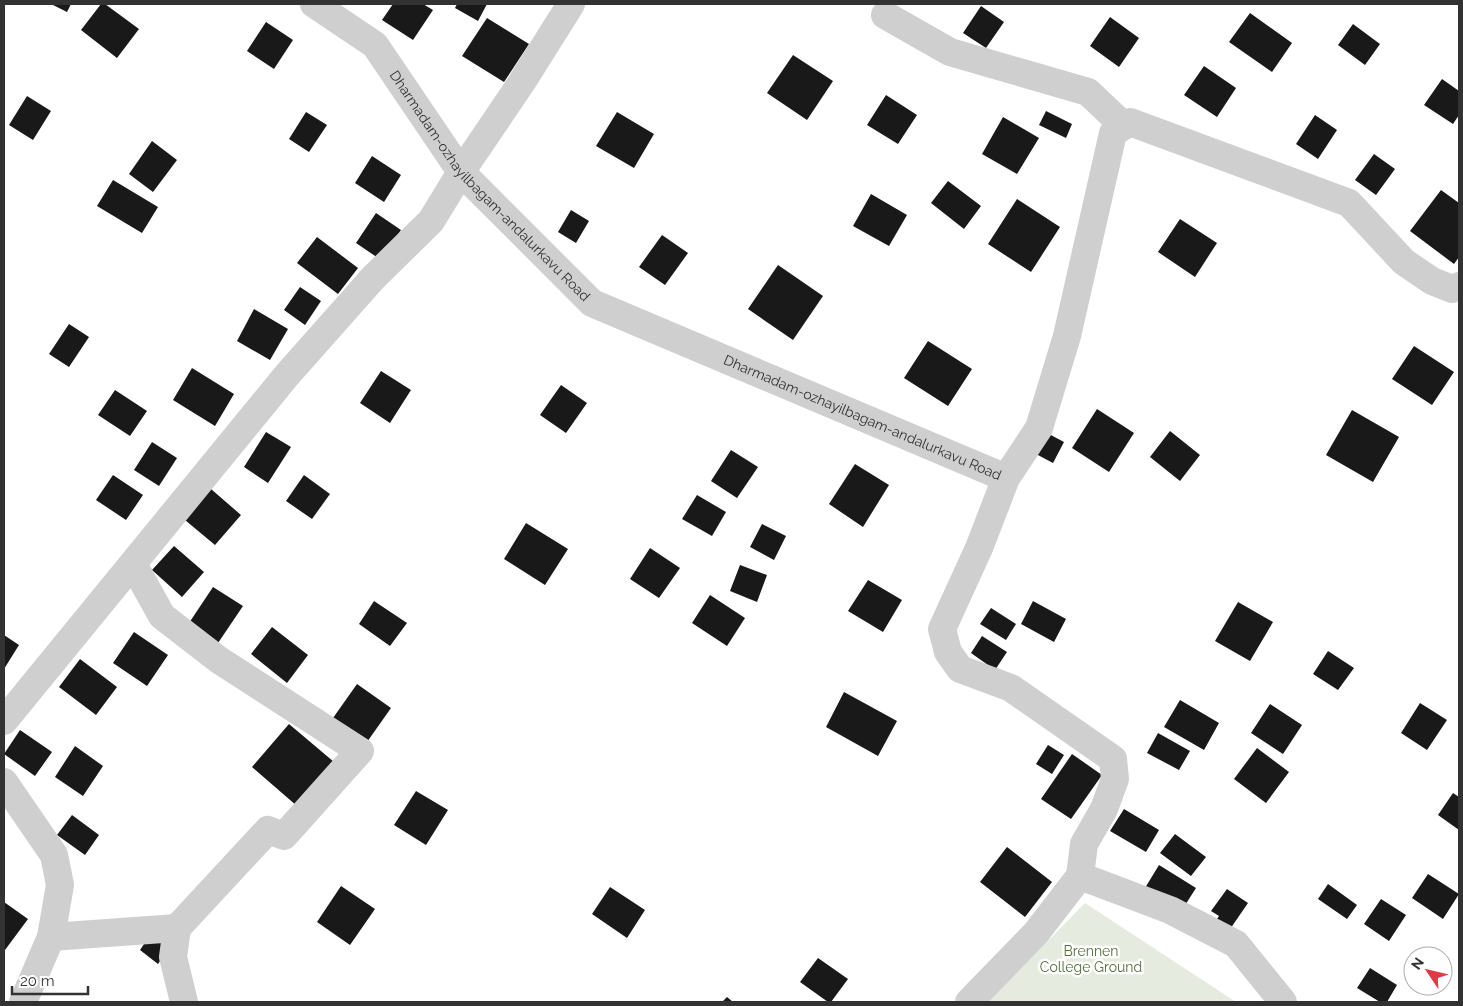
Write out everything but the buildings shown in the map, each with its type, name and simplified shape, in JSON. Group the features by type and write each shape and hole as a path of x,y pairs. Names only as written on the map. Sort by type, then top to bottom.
{"street":[{"name":"Dharmadam-ozhayilbagam-andalurkavu Road","path":"314,4 375,45 460,172 592,303 1006,478 1040,428 1067,336 1113,133 1124,126"},
{"path":"4,721 287,375 373,278 431,221 460,172 522,82 571,4"},
{"path":"885,15 950,52 1088,92 1124,126 1130,122 1349,204 1404,262 1432,281 1452,289 1459,286"},
{"path":"969,1002 1036,933 1080,876 1084,844 1104,810 1115,779 1113,759 1011,688 960,669 948,652 942,629 979,548 1006,478"},
{"path":"133,564 162,616 219,660 360,751 284,836 268,830 177,928 173,957 184,1002"},
{"path":"4,782 54,855 60,885 51,937 23,1002"},
{"path":"1080,876 1170,910 1236,944 1283,1002"},
{"path":"51,937 177,928"}],"green space":[{"name":"Brennen College Ground","path":"1085,903 1236,1002 988,1002"}]}
